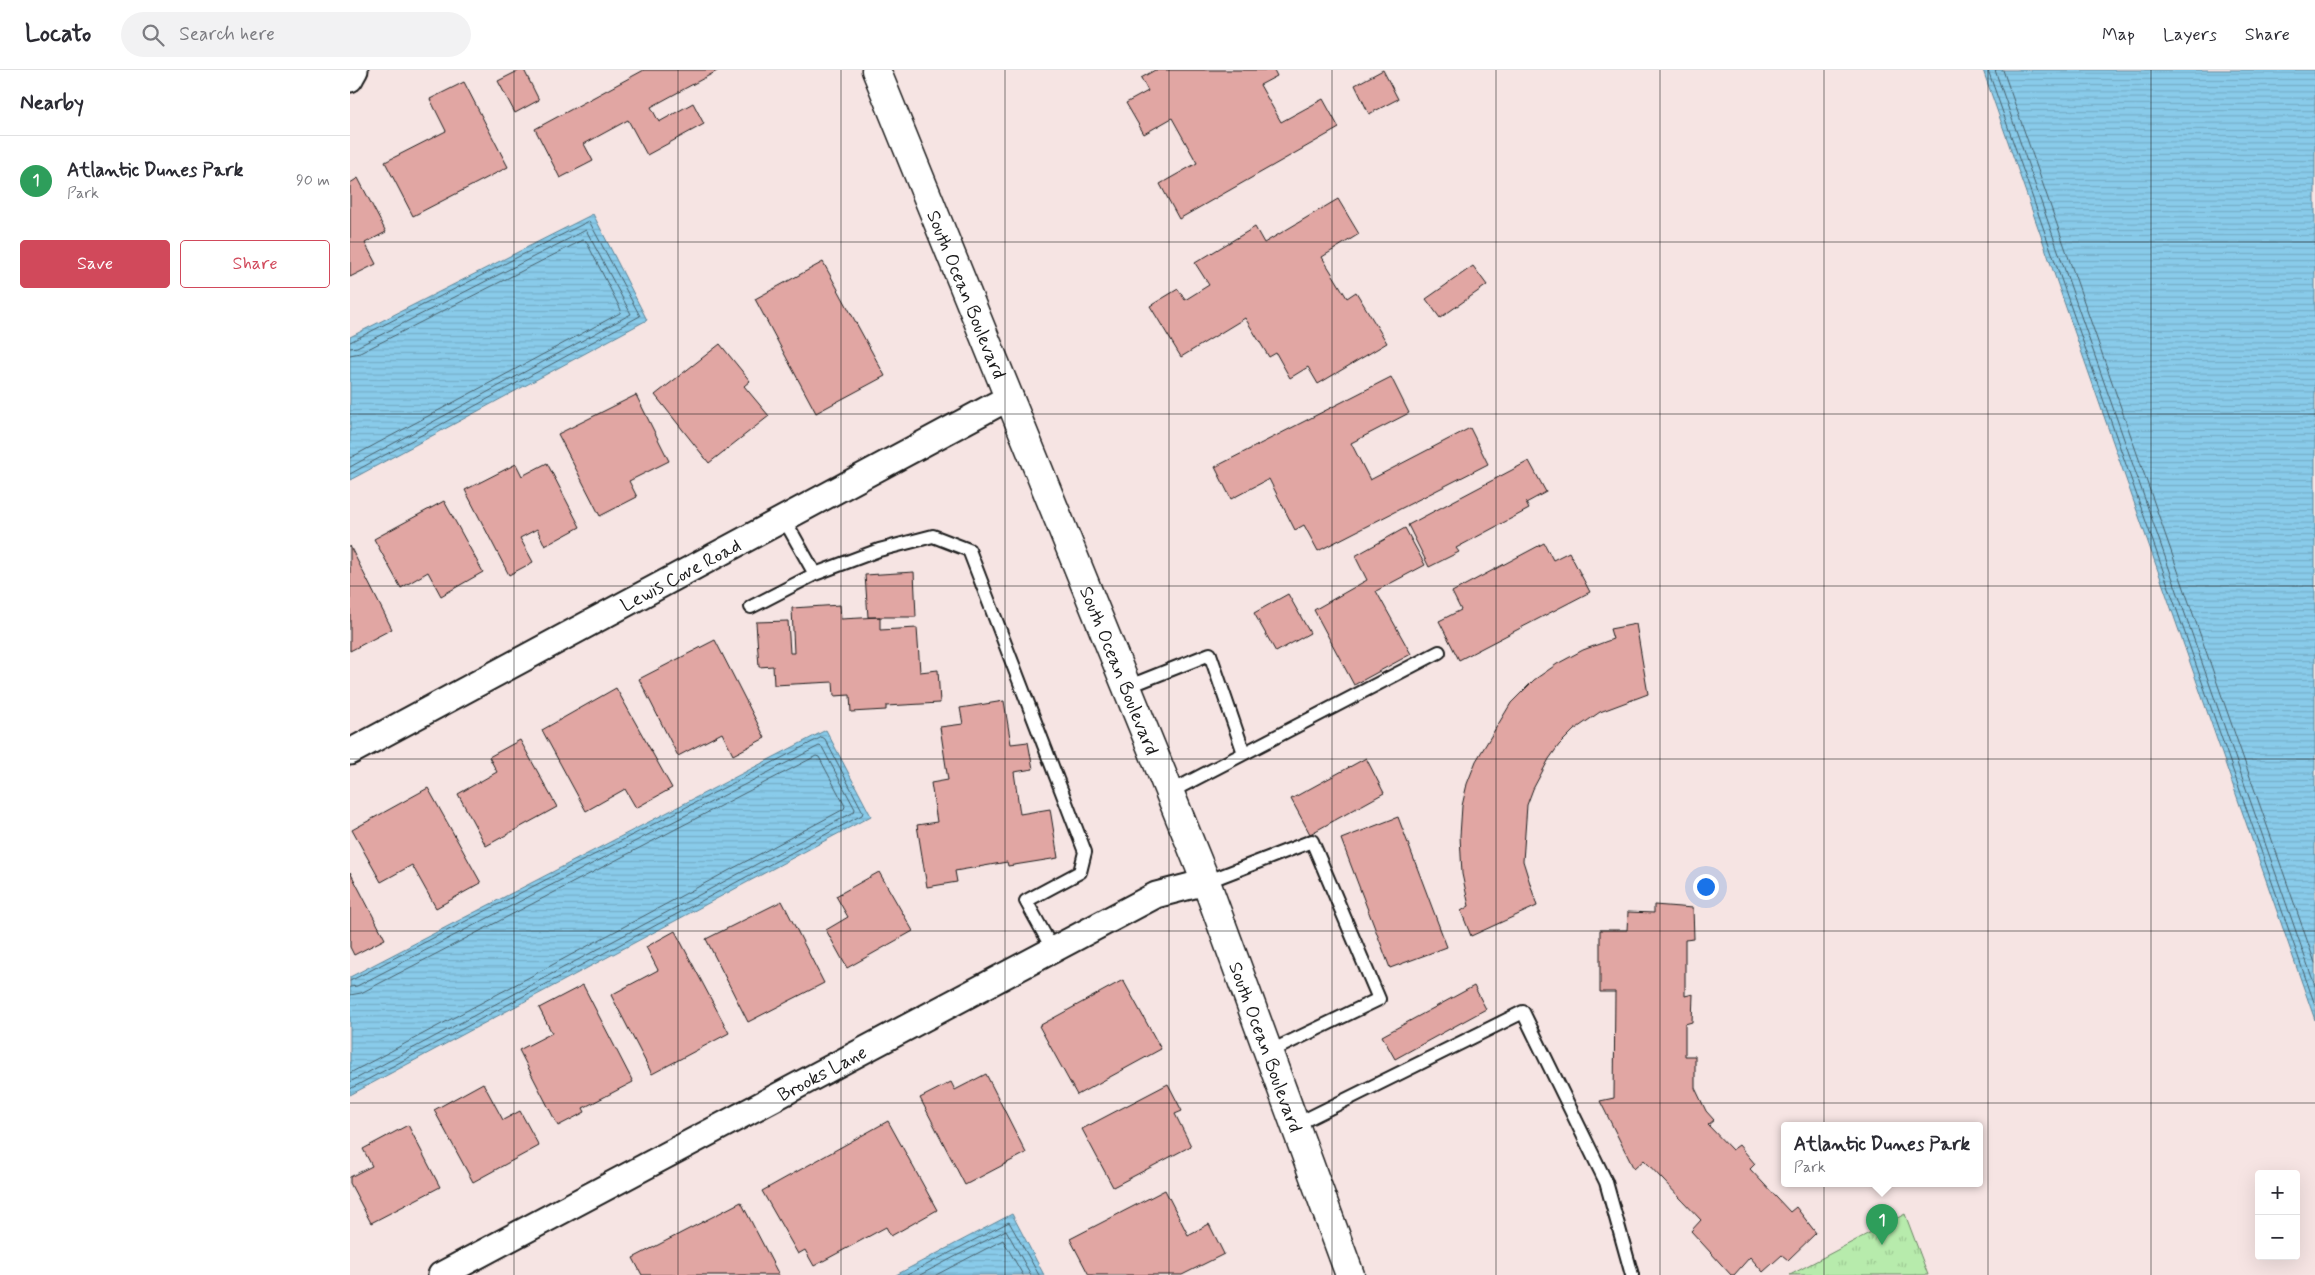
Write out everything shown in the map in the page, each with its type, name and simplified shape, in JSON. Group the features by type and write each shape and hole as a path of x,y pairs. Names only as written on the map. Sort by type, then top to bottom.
{"main road":[{"name":"South Ocean Boulevard","path":"876,70 1206,882 1350,1275"}],"street":[{"path":"350,79 354,70"},
{"name":"Lewis Cove Road","path":"350,752 1010,396"},
{"name":"Brooks Lane","path":"441,1275 1156,895 1206,882"}],"lane":[{"path":"784,519 815,574"},
{"path":"750,607 815,574 879,550 933,536 969,550 1086,852 1080,872 1026,901 1053,950"},
{"path":"1170,792 1439,652"},
{"path":"1127,687 1210,654 1244,753"},
{"path":"1206,882 1312,841 1379,999 1269,1052"},
{"path":"1295,1124 1523,1012 1606,1182 1632,1275"}],"green space":[{"path":"1905,1214 1928,1275 1790,1275"}],"water":[{"path":"1983,70 2315,70 2315,1020"},
{"path":"593,214 647,320 350,480 350,337"},
{"path":"826,730 871,816 350,1095 350,977"},
{"path":"1012,1214 1044,1275 896,1275"}],"building":[{"path":"520,70 524,70 539,100 515,113 498,81"},
{"path":"644,70 719,70 651,107 659,122 693,103 704,124 647,155 628,120 584,144 593,161 560,178 535,129"},
{"path":"1155,70 1274,70 1277,76 1260,85 1281,122 1323,99 1339,128 1179,219 1160,184 1197,163 1172,118 1144,134 1126,103 1148,91 1141,78"},
{"path":"1383,70 1398,99 1369,114 1355,85"},
{"path":"464,82 508,167 413,216 385,162 446,131 430,99"},
{"path":"358,178 386,232 365,243 376,264 350,277 350,183"},
{"path":"1338,199 1359,234 1322,257 1347,298 1356,292 1387,343 1318,384 1308,367 1290,378 1276,353 1269,357 1245,318 1181,357 1150,306 1178,289 1185,300 1209,285 1195,263 1255,227 1264,243"},
{"path":"823,262 885,376 816,413 755,299"},
{"path":"1473,266 1487,285 1440,318 1426,299"},
{"path":"720,344 750,381 744,386 769,416 709,463 655,395"},
{"path":"1391,377 1409,413 1351,443 1370,480 1470,428 1488,464 1318,551 1304,525 1295,530 1269,479 1231,499 1215,467"},
{"path":"636,395 669,461 629,481 637,497 600,516 558,434"},
{"path":"1529,461 1546,492 1526,503 1529,509 1456,548 1459,552 1429,567 1408,525"},
{"path":"547,463 580,527 545,546 537,529 520,538 533,562 509,575 465,490 516,464 522,476"},
{"path":"444,501 483,572 441,596 428,572 401,588 374,539"},
{"path":"1405,528 1425,565 1376,591 1411,654 1354,685 1314,610 1367,580 1355,556"},
{"path":"1544,543 1553,560 1569,552 1590,592 1459,660 1439,621 1461,610 1452,592"},
{"path":"350,546 392,629 350,651"},
{"path":"914,572 916,617 868,617 865,575"},
{"path":"1288,594 1310,633 1276,652 1254,613"},
{"path":"840,605 841,619 880,617 880,630 917,628 920,672 938,670 940,703 886,706 886,710 851,712 850,695 834,696 833,682 774,685 773,666 759,667 756,622 788,621 790,653 794,653 792,608"},
{"path":"1636,624 1648,694 1600,712 1574,730 1559,745 1549,759 1527,805 1523,861 1537,906 1471,936 1461,911 1469,906 1462,874 1460,836 1462,806 1467,784 1476,761 1511,703 1534,680 1557,664 1583,650 1613,639 1610,629"},
{"path":"715,640 765,738 733,755 722,733 678,756 639,679"},
{"path":"616,688 672,788 636,808 625,789 586,811 542,730"},
{"path":"1004,701 1011,744 1028,742 1033,769 1014,772 1020,814 1050,809 1058,858 1008,866 1007,862 955,871 957,882 927,887 917,825 937,822 931,783 948,780 940,727 963,724 960,708"},
{"path":"520,740 557,807 486,846 458,794 497,772 489,757"},
{"path":"1366,758 1384,793 1310,834 1291,799"},
{"path":"428,788 481,883 436,908 412,865 381,882 352,830"},
{"path":"1398,817 1447,947 1390,968 1341,839"},
{"path":"350,872 385,939 354,955 350,947"},
{"path":"879,872 913,931 847,968 826,930 848,917 836,896"},
{"path":"782,901 824,983 748,1022 706,939"},
{"path":"1654,905 1693,908 1694,939 1685,940 1685,996 1693,994 1692,1022 1685,1024 1685,1056 1695,1056 1695,1088 1706,1111 1714,1120 1708,1125 1732,1150 1739,1145 1755,1164 1750,1169 1790,1212 1796,1207 1816,1233 1788,1260 1782,1255 1763,1272 1750,1257 1734,1275 1731,1275 1691,1231 1701,1220 1644,1160 1634,1169 1600,1101 1614,1098 1615,992 1600,992 1600,930 1627,930 1628,912 1654,913"},
{"path":"675,931 729,1033 652,1074 611,995 658,970 646,947"},
{"path":"1123,980 1161,1049 1077,1095 1039,1026"},
{"path":"583,985 633,1082 583,1108 585,1112 558,1126 519,1050 552,1033 539,1008"},
{"path":"1474,986 1486,1009 1395,1059 1382,1036"},
{"path":"986,1074 1026,1153 965,1185 920,1098 951,1082 955,1090"},
{"path":"483,1083 503,1120 520,1111 539,1146 473,1182 434,1110"},
{"path":"1168,1084 1182,1111 1175,1114 1191,1146 1113,1187 1082,1129"},
{"path":"888,1121 937,1210 891,1236 886,1227 814,1266 805,1250 798,1254 762,1191"},
{"path":"408,1125 440,1187 371,1223 350,1183 350,1177 372,1166 363,1149"},
{"path":"1165,1190 1188,1235 1209,1224 1224,1254 1182,1275 1089,1275 1070,1239"},
{"path":"741,1202 779,1275 642,1275 633,1258"}],"place":[{"name":"Atlantic Dunes Park","path":"1882,1245"}]}
